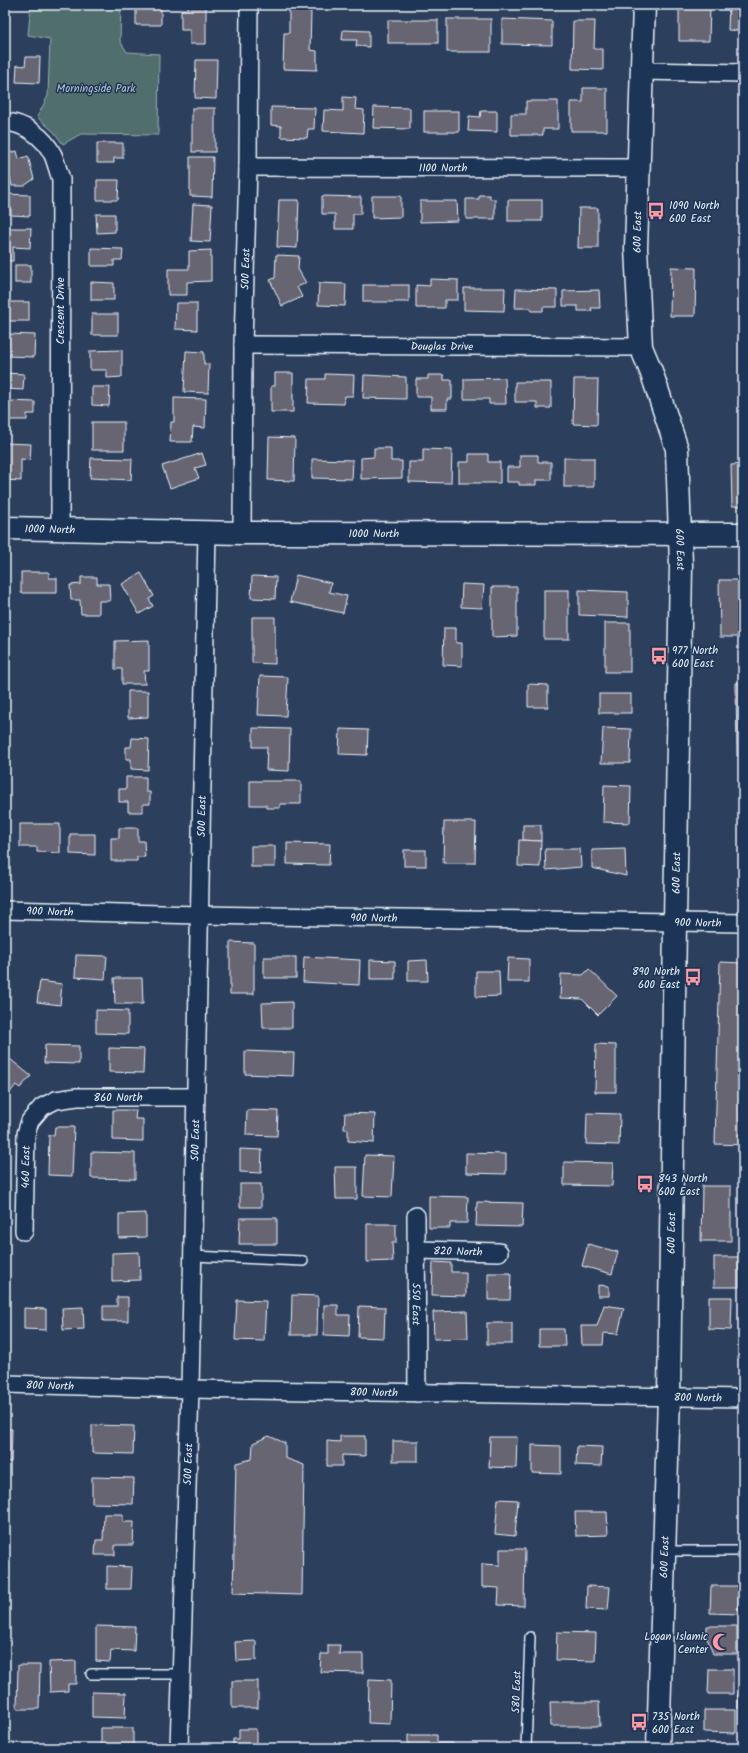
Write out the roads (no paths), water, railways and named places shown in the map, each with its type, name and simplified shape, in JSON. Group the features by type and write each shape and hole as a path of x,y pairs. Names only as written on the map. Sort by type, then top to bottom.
{"street":[{"name":"500 East","path":"242,533 243,344 248,167 249,5"},
{"name":"600 East","path":"644,5 636,248 641,347 651,371 677,449 681,533 669,1397 658,1748"},
{"path":"642,71 743,73"},
{"name":"Crescent Drive","path":"5,122 12,123 35,132 52,154 61,179 60,530"},
{"name":"1100 North","path":"248,167 638,168"},
{"name":"Douglas Drive","path":"243,344 641,347"},
{"name":"1000 North","path":"5,528 242,533 743,534"},
{"name":"500 East","path":"179,1748 190,1389 207,532"},
{"name":"900 North","path":"5,910 199,915 743,923"},
{"name":"860 North","path":"42,1107 56,1100 77,1097 195,1097"},
{"name":"460 East","path":"24,1231 26,1134 30,1121 42,1107"},
{"name":"550 East","path":"416,1216 417,1393"},
{"name":"820 North","path":"416,1250 499,1252"},
{"name":"800 North","path":"5,1384 190,1389 743,1398"}],"lane":[{"path":"193,1256 303,1261"},
{"path":"664,1551 743,1552"},
{"name":"580 East","path":"526,1748 530,1637"},
{"path":"91,1674 182,1674"}],"place":[{"name":"1090 North 600 East","path":"656,211"},
{"name":"977 North 600 East","path":"659,656"},
{"name":"890 North 600 East","path":"693,977"},
{"name":"843 North 600 East","path":"645,1184"},
{"name":"Logan Islamic Center","path":"721,1642"},
{"name":"735 North 600 East","path":"639,1722"}],"park label":[{"name":"Morningside Park","path":"96,88"}]}
